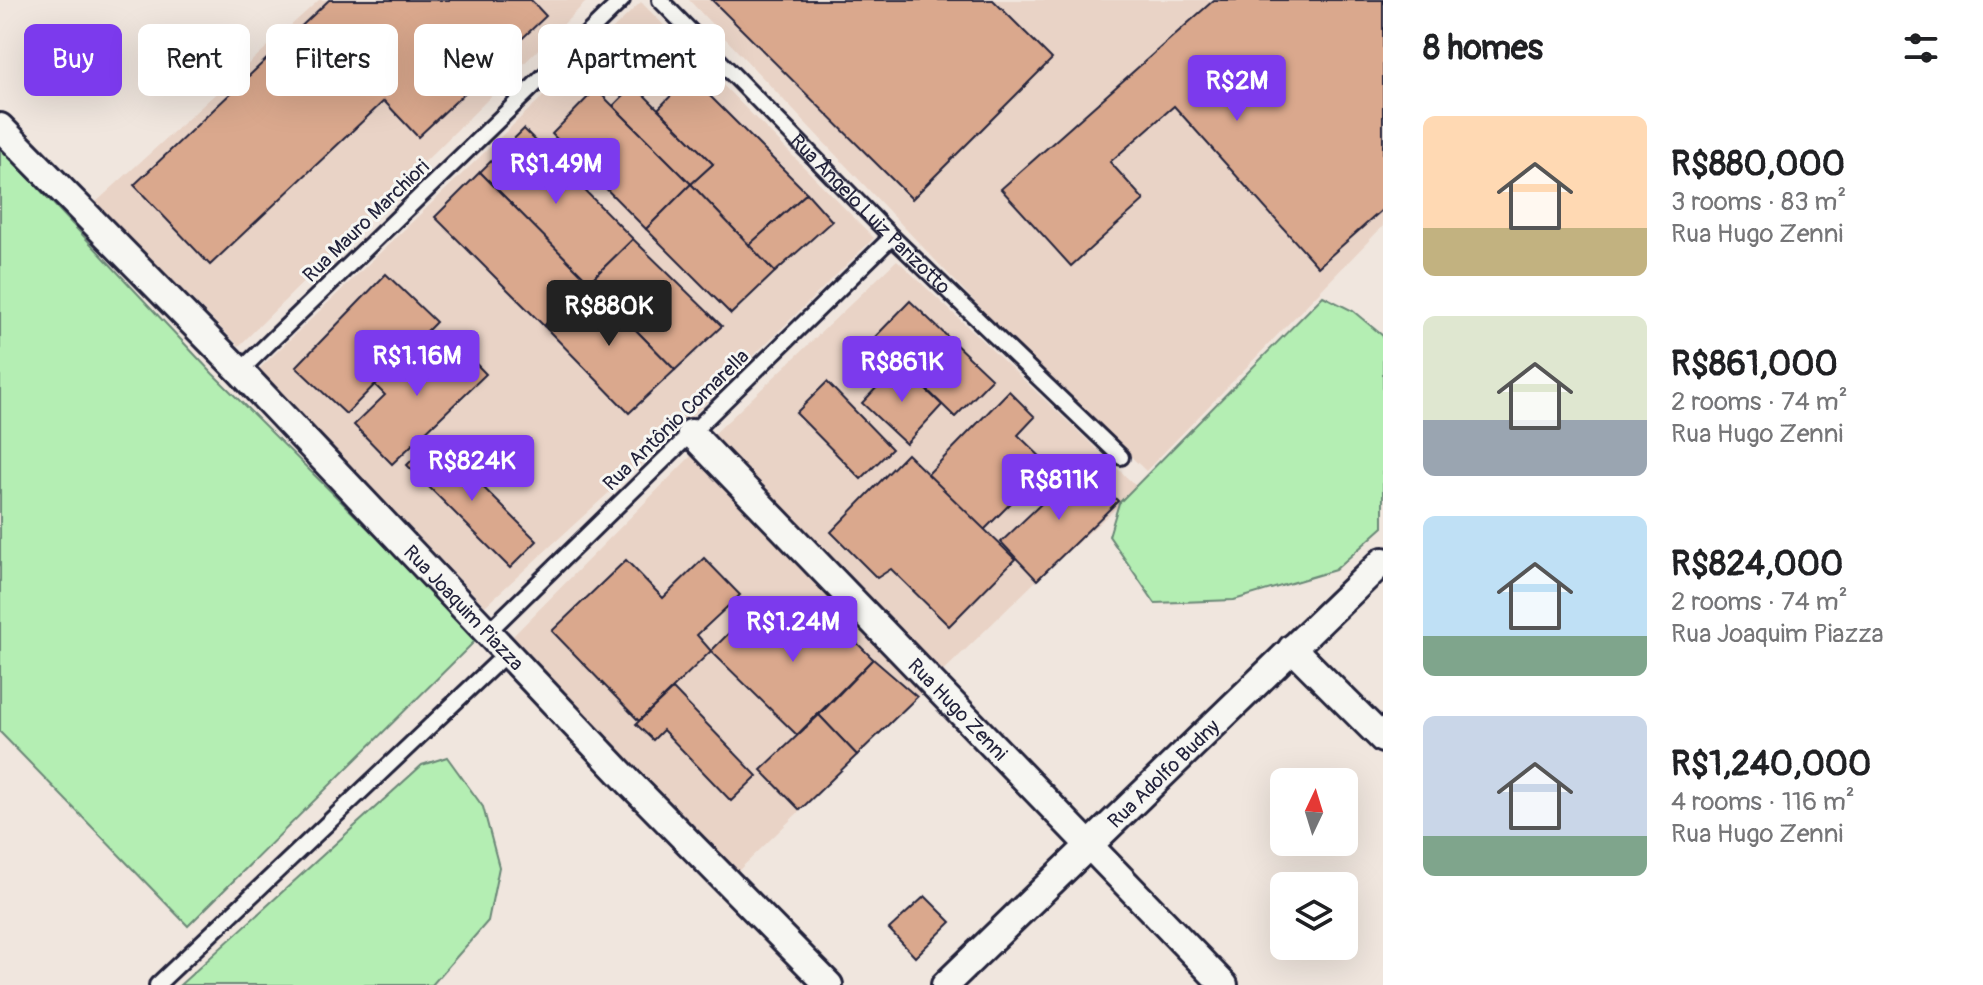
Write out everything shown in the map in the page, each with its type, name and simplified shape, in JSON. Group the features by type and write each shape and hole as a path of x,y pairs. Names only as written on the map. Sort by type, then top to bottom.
{"street":[{"name":"Rua Joaquim Piazza","path":"0,127 240,371 630,783 829,985"},
{"name":"Rua Hugo Zenni","path":"691,433 1224,985"},
{"name":"Rua Adolfo Budny","path":"945,985 1383,561"},
{"path":"1292,648 1383,739"}],"lane":[{"name":"Rua Mauro Marchiori","path":"240,371 622,0"},
{"name":"Rua Ângelo Luiz Parizotto","path":"660,0 892,237 1121,457"},
{"name":"Rua Antônio Comarella","path":"489,631 892,237"},
{"path":"157,985 507,653"}],"shaded area":[{"path":"319,0 588,0 564,24 538,24 538,50 522,65 522,24 414,24 414,96 491,96 239,346 95,203 213,96 250,96 250,63 266,48 266,96 398,96 398,24 293,24"},
{"path":"689,0 1383,0 1383,226 1146,471 1026,356 725,38 725,24 712,24"},
{"path":"641,2 663,24 618,24"},
{"path":"725,87 874,238 684,424 485,606 259,369 543,96 725,96"},
{"path":"897,260 1138,488 1037,580 735,874 513,636 687,460"}],"green space":[{"path":"0,147 213,374 478,638 188,926 0,732"},
{"path":"1323,296 1353,311 1383,336 1383,527 1335,570 1234,600 1155,603 1109,536 1119,503"},
{"path":"447,757 483,807 499,867 488,921 432,985 180,985 422,765"}],"building":[{"path":"329,0 531,0 546,16 522,39 522,24 414,24 414,96 461,96 418,137 384,101 210,265 134,185 228,96 250,96 250,75 266,60 266,96 398,96 398,24 304,24"},
{"path":"712,0 993,0 1052,59 912,199"},
{"path":"1214,0 1383,0 1383,209 1318,267 1174,106 1110,162 1144,200 1071,266 1001,189"},
{"path":"589,96 603,96 691,184 646,229 552,134"},
{"path":"623,96 645,96 713,164 691,184 613,106"},
{"path":"671,96 710,96 807,193 749,245 691,184 713,164 658,109"},
{"path":"524,129 633,239 589,282 480,172"},
{"path":"480,172 589,282 544,326 435,217"},
{"path":"691,184 775,272 731,314 646,229"},
{"path":"807,193 832,221 775,272 749,245"},
{"path":"633,239 722,326 675,370 589,282"},
{"path":"386,274 436,322 346,414 296,367"},
{"path":"589,282 675,370 629,413 544,326"},
{"path":"910,301 992,379 955,417 874,338"},
{"path":"452,339 486,374 392,464 354,425 385,395 375,385 409,350 425,366"},
{"path":"899,364 942,405 906,444 862,403"},
{"path":"827,382 892,449 861,479 796,413"},
{"path":"1009,391 1035,417 1018,435 1049,465 984,530 927,475"},
{"path":"434,438 537,541 510,568 407,465"},
{"path":"907,454 1015,559 949,626 891,569 877,578 831,532"},
{"path":"1082,465 1118,501 1037,580 1001,542"},
{"path":"704,558 740,595 697,635 711,651 639,721 552,631 626,560 663,598"},
{"path":"819,605 873,659 797,735 711,651 754,608 785,639"},
{"path":"873,659 917,697 857,755 819,715"},
{"path":"673,689 757,776 731,801 663,730 653,740 636,724"},
{"path":"819,715 857,755 800,810 761,770"},
{"path":"925,896 951,922 915,957 889,929"}]}
